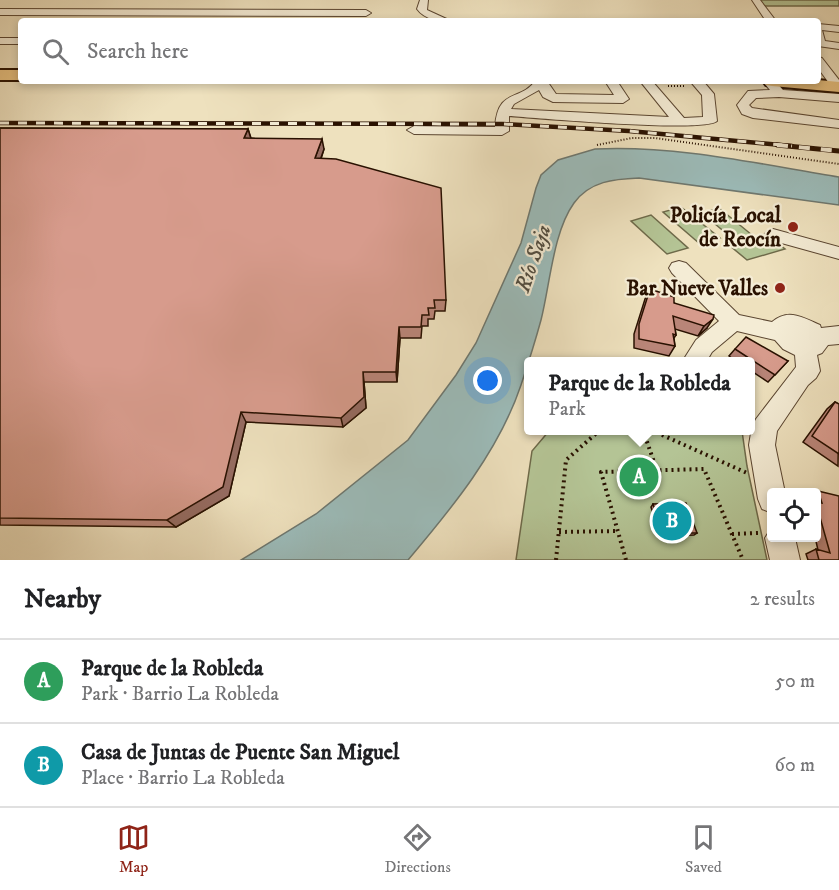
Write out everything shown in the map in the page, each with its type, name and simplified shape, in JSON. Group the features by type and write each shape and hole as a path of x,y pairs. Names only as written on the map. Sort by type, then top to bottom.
{"highway":[{"path":"0,75 18,75"},
{"path":"773,85 839,91"}],"street":[{"path":"424,0 422,9 424,12 439,18"},
{"path":"742,0 758,4 769,18"},
{"path":"0,12 366,13"},
{"path":"209,18 214,13"},
{"path":"821,27 839,29"},
{"path":"0,41 18,41"},
{"path":"821,43 839,46"},
{"path":"824,63 839,91"},
{"path":"414,130 502,131 502,112 508,102 543,87 554,98 567,100 623,99 610,84"},
{"path":"648,84 680,122"},
{"path":"502,112 680,122 710,121 708,94 699,84"},
{"path":"773,85 748,96 743,105 747,111 753,114 839,124"},
{"path":"773,235 839,252"},
{"path":"679,268 733,322 781,333 791,343 811,343 839,335"},
{"path":"696,357 704,346 733,322"},
{"path":"769,488 758,422 808,371 811,343"},
{"path":"775,542 785,560"}],"path":[{"path":"667,86 686,86 684,84"},
{"path":"597,145 632,138 655,138 839,164"},
{"path":"556,560 566,460 594,435"},
{"path":"645,435 657,471"},
{"path":"661,435 767,489"},
{"path":"626,560 601,472 704,470 743,560"},
{"path":"559,532 618,531"},
{"path":"732,534 767,535"}],"green space":[{"path":"756,0 839,0 839,6 759,6"},
{"path":"681,207 720,238 700,244 663,212"},
{"path":"719,208 752,235 733,239 702,213"},
{"path":"651,215 688,248 667,254 631,221"},
{"path":"766,234 785,249 747,260 729,245"},
{"path":"546,435 743,435 767,560 516,560 532,451"}],"water":[{"name":"Río Saja","path":"595,149 625,149 687,153 748,161 839,177 839,205 639,178 603,183 587,190 574,203 561,229 541,320 530,357 524,357 524,376 512,409 473,478 408,560 241,560 316,514 408,440 456,375 476,343 521,243 541,175 558,160"}],"building":[{"path":"0,128 248,129 244,138 322,139 315,158 336,159 441,188 446,300 434,300 435,308 428,308 429,315 422,315 421,327 399,327 396,372 363,372 364,397 341,418 241,412 223,487 167,520 0,518"},
{"path":"650,289 674,297 674,303 714,315 713,319 704,326 673,316 675,346 639,339 639,324"},
{"path":"746,337 788,361 775,375 755,362 755,357 747,357 735,349"},
{"path":"835,402 839,404 839,454 812,436"},
{"path":"821,492 839,496 839,560 819,560 816,549 830,553 821,521"},
{"path":"686,503 697,533 663,533 653,504"}],"railway":[{"path":"0,123 503,124 629,131 792,146"},
{"path":"777,145 839,151"}],"place":[{"name":"Policía Local de Reocín","path":"793,227"},
{"name":"Bar Nueve Valles","path":"780,288"},
{"name":"Parque de la Robleda","path":"639,477"},
{"name":"Casa de Juntas de Puente San Miguel","path":"672,521"}]}
